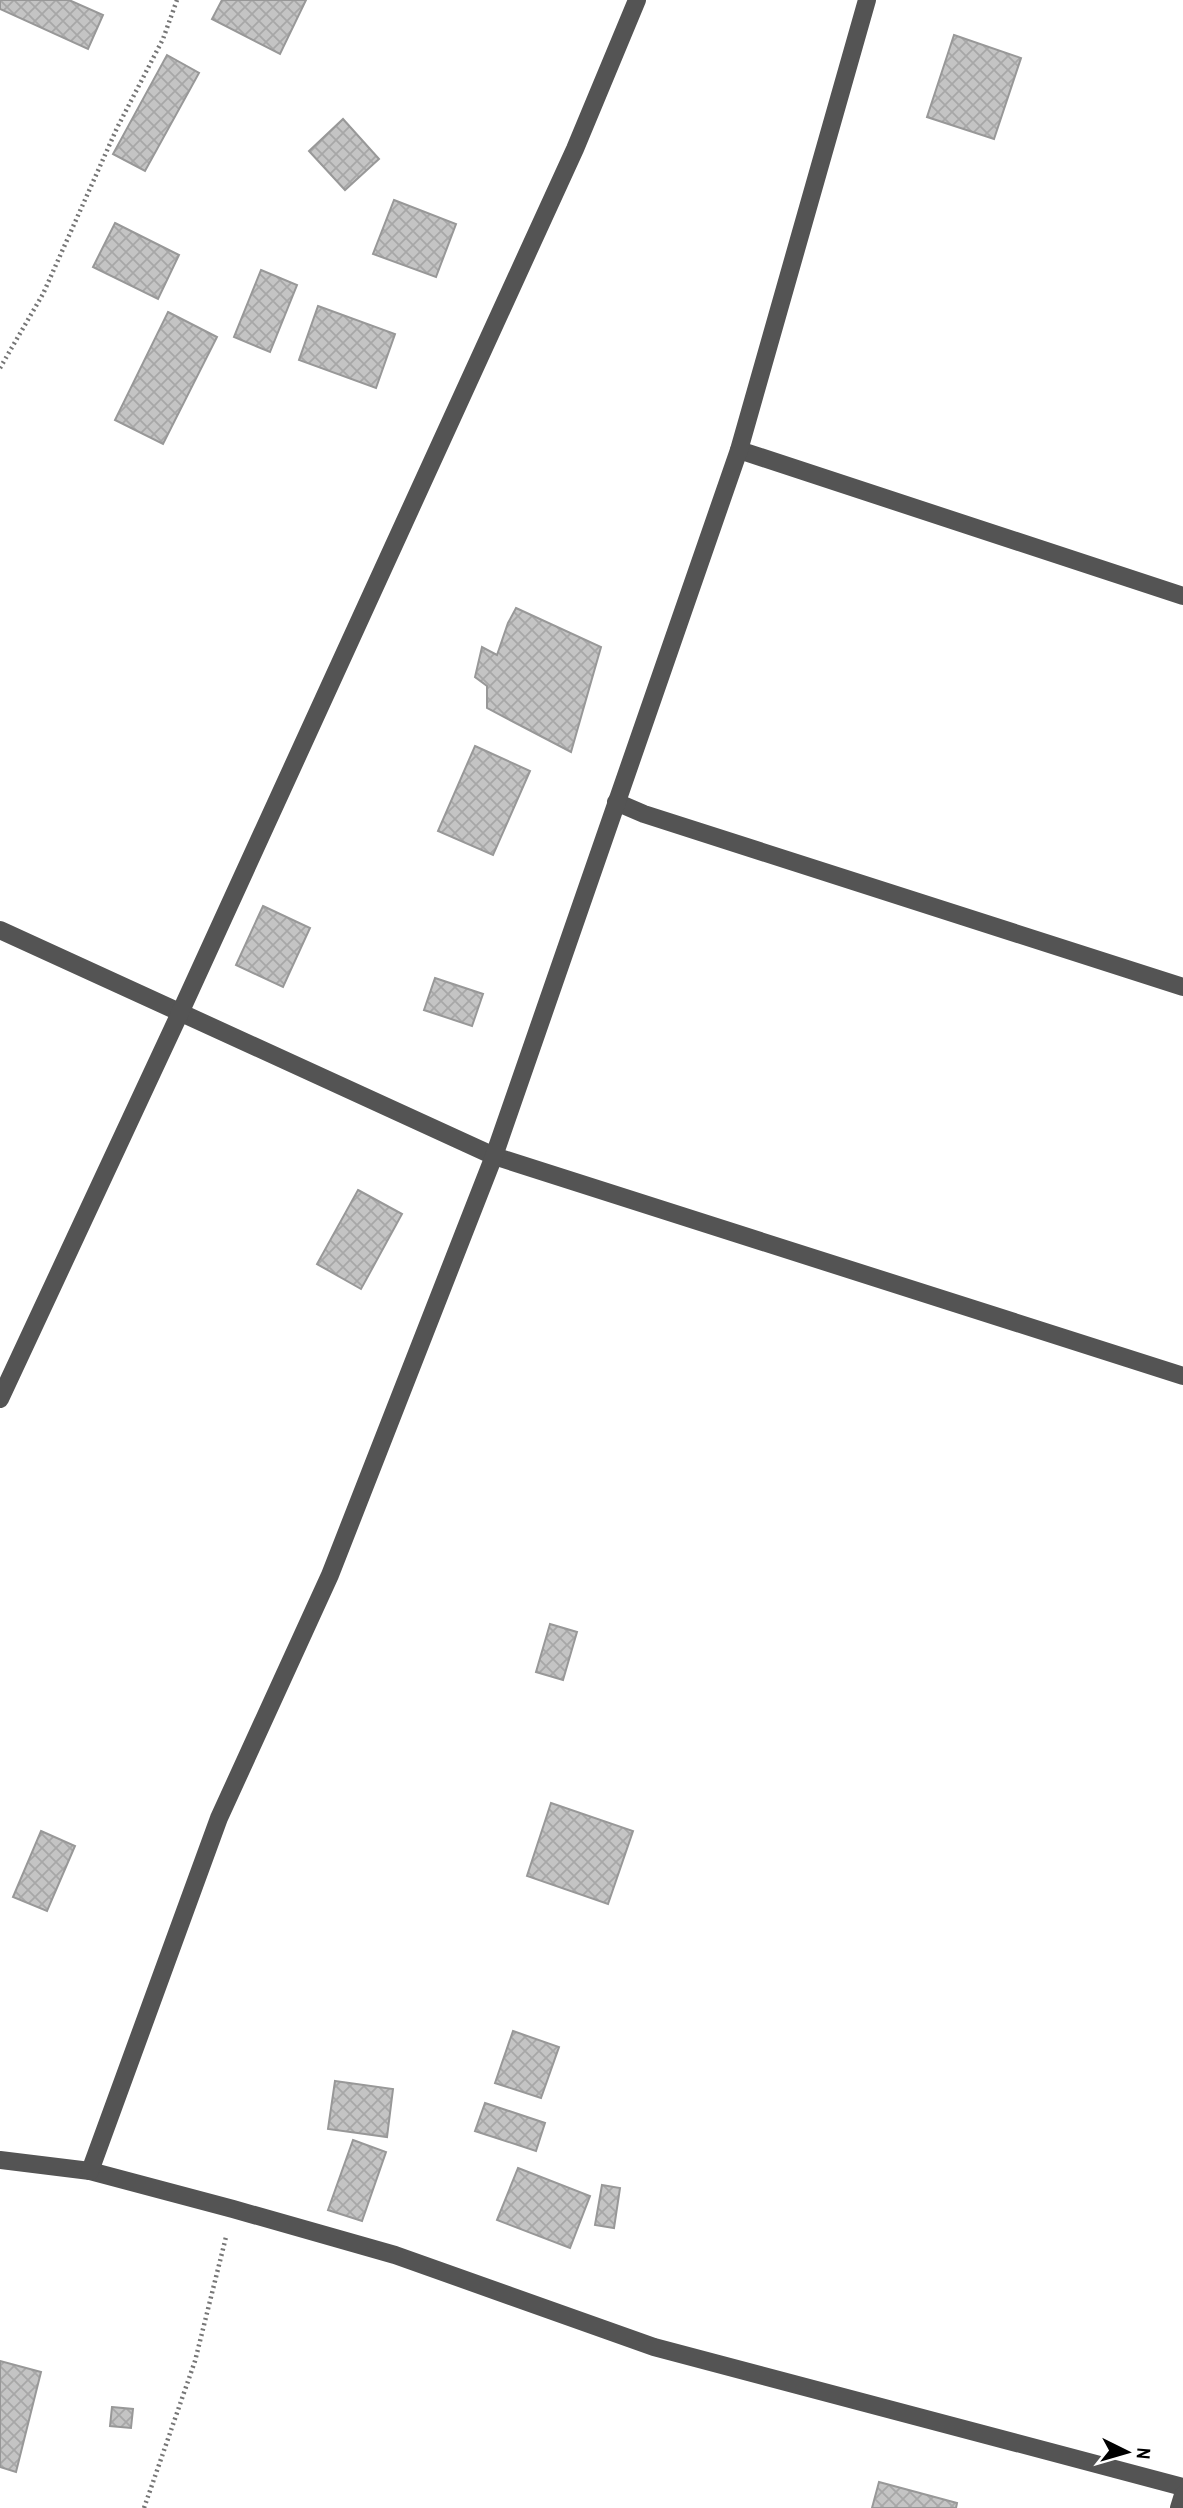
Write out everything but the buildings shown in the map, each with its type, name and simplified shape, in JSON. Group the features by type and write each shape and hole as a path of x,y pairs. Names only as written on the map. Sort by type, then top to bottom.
{"street":[{"path":"0,1399 180,1013 575,149 637,0"},
{"path":"90,2171 219,1818 330,1575 494,1156 739,450 867,0"},
{"path":"739,450 1183,596"},
{"path":"616,802 644,814 1183,987"},
{"path":"0,930 494,1156 1183,1376"},
{"path":"0,2160 90,2171 233,2209 395,2255 654,2347 1183,2487"},
{"path":"1179,2508 1183,2495"}],"path":[{"path":"0,368 43,294 117,128 163,39 177,0"},
{"path":"144,2508 195,2361 233,2209"}]}
